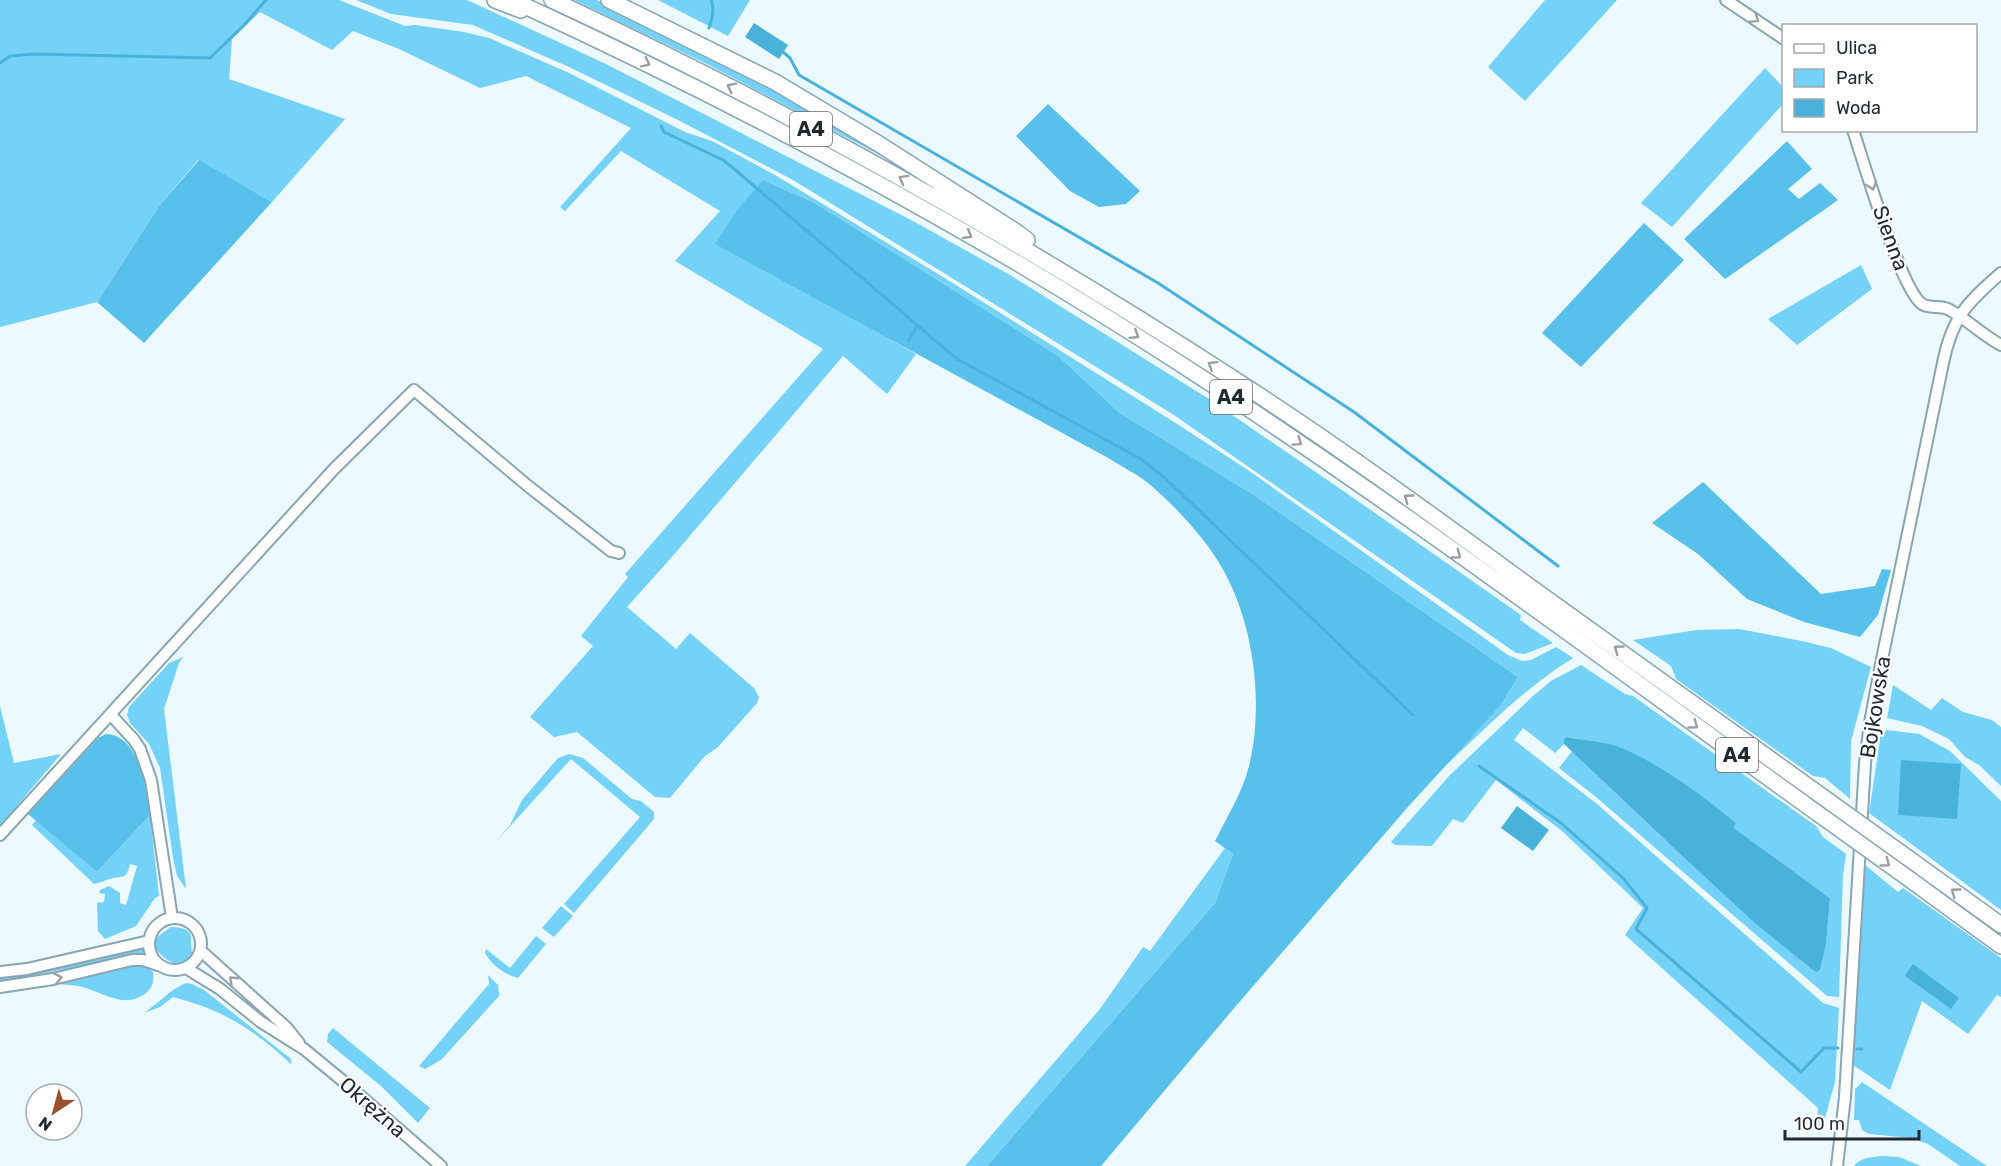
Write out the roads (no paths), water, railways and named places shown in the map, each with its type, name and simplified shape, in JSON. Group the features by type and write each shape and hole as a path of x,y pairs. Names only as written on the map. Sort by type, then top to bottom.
{"highway":[{"path":"495,0 594,37"},
{"name":"A4","path":"512,0 594,37 727,103 847,167 1076,299 1172,359 1287,434 2001,946"},
{"name":"A4","path":"552,0 779,112 932,195 1062,271 1228,375 1313,432 1666,683 2001,925"},
{"path":"609,0 739,63 826,111 1018,233 1062,271"},
{"path":"618,0 630,10"}],"street":[{"path":"1726,0 1782,38"},
{"name":"Sienna","path":"1854,132 1890,240 1916,299 1923,306 1944,307 2001,345"},
{"name":"Bojkowska","path":"1838,1166 1845,1097 1860,835 1870,723 1942,363 1950,333 1970,302 2001,273"},
{"path":"0,835 334,469 414,390 537,493 611,551 619,553"},
{"path":"111,715 140,749 151,780 172,918"},
{"path":"0,987 53,979 132,960 142,960 167,969 186,968 198,959 201,951 202,942 195,927 181,918 164,920 156,925 151,933 149,950 159,965"},
{"path":"0,972 27,969 149,941"},
{"name":"Okrężna","path":"201,951 287,1028 304,1049"},
{"name":"Okrężna","path":"186,968 220,989 261,1022 304,1049 441,1166"}],"water":[{"path":"754,23 788,45 779,59 745,37"},
{"path":"1566,737 1616,746 1663,770 1736,823 1734,828 1830,898 1826,945 1820,970 1814,971 1755,923 1564,744"},
{"path":"1901,760 1961,764 1957,819 1898,815"},
{"path":"1517,806 1549,830 1533,851 1501,828"},
{"path":"1913,964 1959,998 1951,1009 1905,976"}],"waterway":[{"path":"0,63 10,56 35,54 210,58 266,0"},
{"path":"709,28 713,11 711,0"},
{"path":"783,52 790,58 799,75 1158,283 1354,412 1558,566"},
{"path":"661,126 664,132 723,160 957,359 1141,459 1165,478 1413,715"},
{"path":"909,340 917,326"},
{"path":"1479,766 1561,823 1623,878 1647,908 1636,929 1801,1072 1824,1048 1838,1048"},
{"path":"1857,1049 1862,1049"}]}
